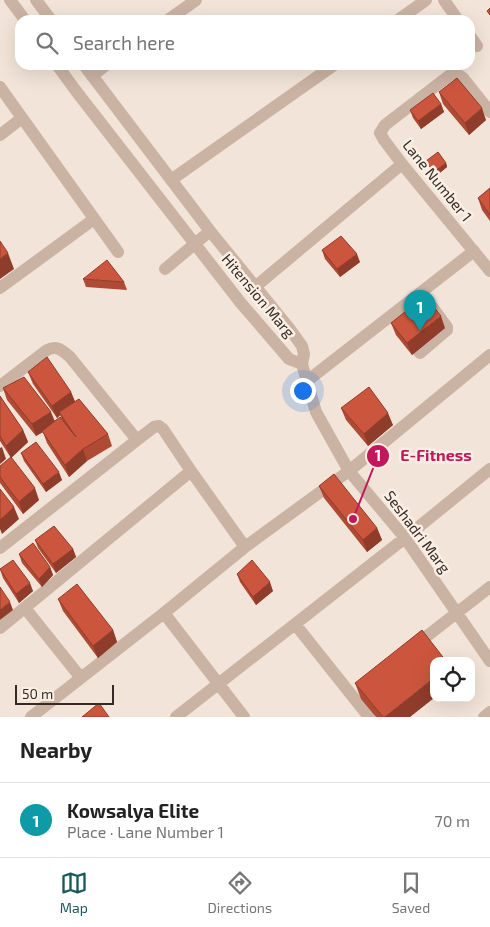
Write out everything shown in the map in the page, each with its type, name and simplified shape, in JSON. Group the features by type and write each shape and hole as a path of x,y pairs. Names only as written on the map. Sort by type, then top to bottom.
{"street":[{"path":"10,0 21,15"},
{"path":"36,0 47,15"},
{"path":"175,15 196,0"},
{"path":"405,15 426,0"},
{"path":"444,0 454,15"},
{"name":"Hitension Marg","path":"61,70 194,245 240,302 289,359 302,364 304,354 302,346 289,328 210,231 88,70"},
{"path":"92,76 100,70"},
{"path":"171,180 327,70"},
{"name":"Lane Number 1","path":"490,112 463,78 457,74 450,75 384,125 380,133 402,164 490,271"},
{"path":"0,87 118,252"},
{"path":"0,134 22,118"},
{"path":"255,287 402,164"},
{"path":"0,288 94,219"},
{"path":"165,269 210,231"},
{"path":"307,381 394,321 417,295 474,251"},
{"path":"417,295 424,312"},
{"path":"417,295 448,328 440,337 419,352"},
{"path":"0,386 46,350 57,347 70,357 137,440"},
{"path":"31,717 246,547 349,471 490,355"},
{"name":"Seshadri Marg","path":"302,364 316,412 349,471 405,538 490,661"},
{"path":"0,548 154,427 160,426 246,547"},
{"path":"176,717 490,469"},
{"path":"0,628 191,471"},
{"path":"406,653 490,587"},
{"path":"25,608 81,678"},
{"path":"164,613 244,717"},
{"path":"295,624 369,717"},
{"path":"484,717 490,712"}],"building":[{"path":"457,78 482,108 465,123 439,92"},
{"path":"433,93 441,104 418,121 410,110"},
{"path":"438,152 446,163 434,172 426,161"},
{"path":"490,188 490,215 478,198"},
{"path":"341,236 357,254 337,269 322,250"},
{"path":"0,241 8,253 0,259"},
{"path":"107,260 124,282 83,279"},
{"path":"425,296 441,316 407,343 391,323"},
{"path":"47,357 71,392 52,406 28,372"},
{"path":"24,377 51,412 32,424 3,388"},
{"path":"369,387 388,413 364,434 341,408"},
{"path":"0,396 23,430 6,446 0,436"},
{"path":"79,399 108,434 83,449 65,465 42,431 60,417 76,437 59,412"},
{"path":"36,442 59,472 43,484 21,453"},
{"path":"11,457 35,488 19,502 0,477 0,466"},
{"path":"334,474 377,528 363,540 319,486"},
{"path":"0,489 14,507 0,520"},
{"path":"54,526 73,549 53,564 35,540"},
{"path":"33,543 50,567 39,579 19,554"},
{"path":"13,560 30,583 16,594 0,569"},
{"path":"252,560 270,582 253,597 237,574"},
{"path":"77,584 113,630 93,646 58,599"},
{"path":"0,587 10,602 0,610"},
{"path":"422,630 443,657 430,657 430,681 385,717 355,683"},
{"path":"99,703 109,717 82,717"}],"place":[{"name":"Kowsalya Elite","path":"420,331"},
{"name":"E-Fitness","path":"353,519"}]}
